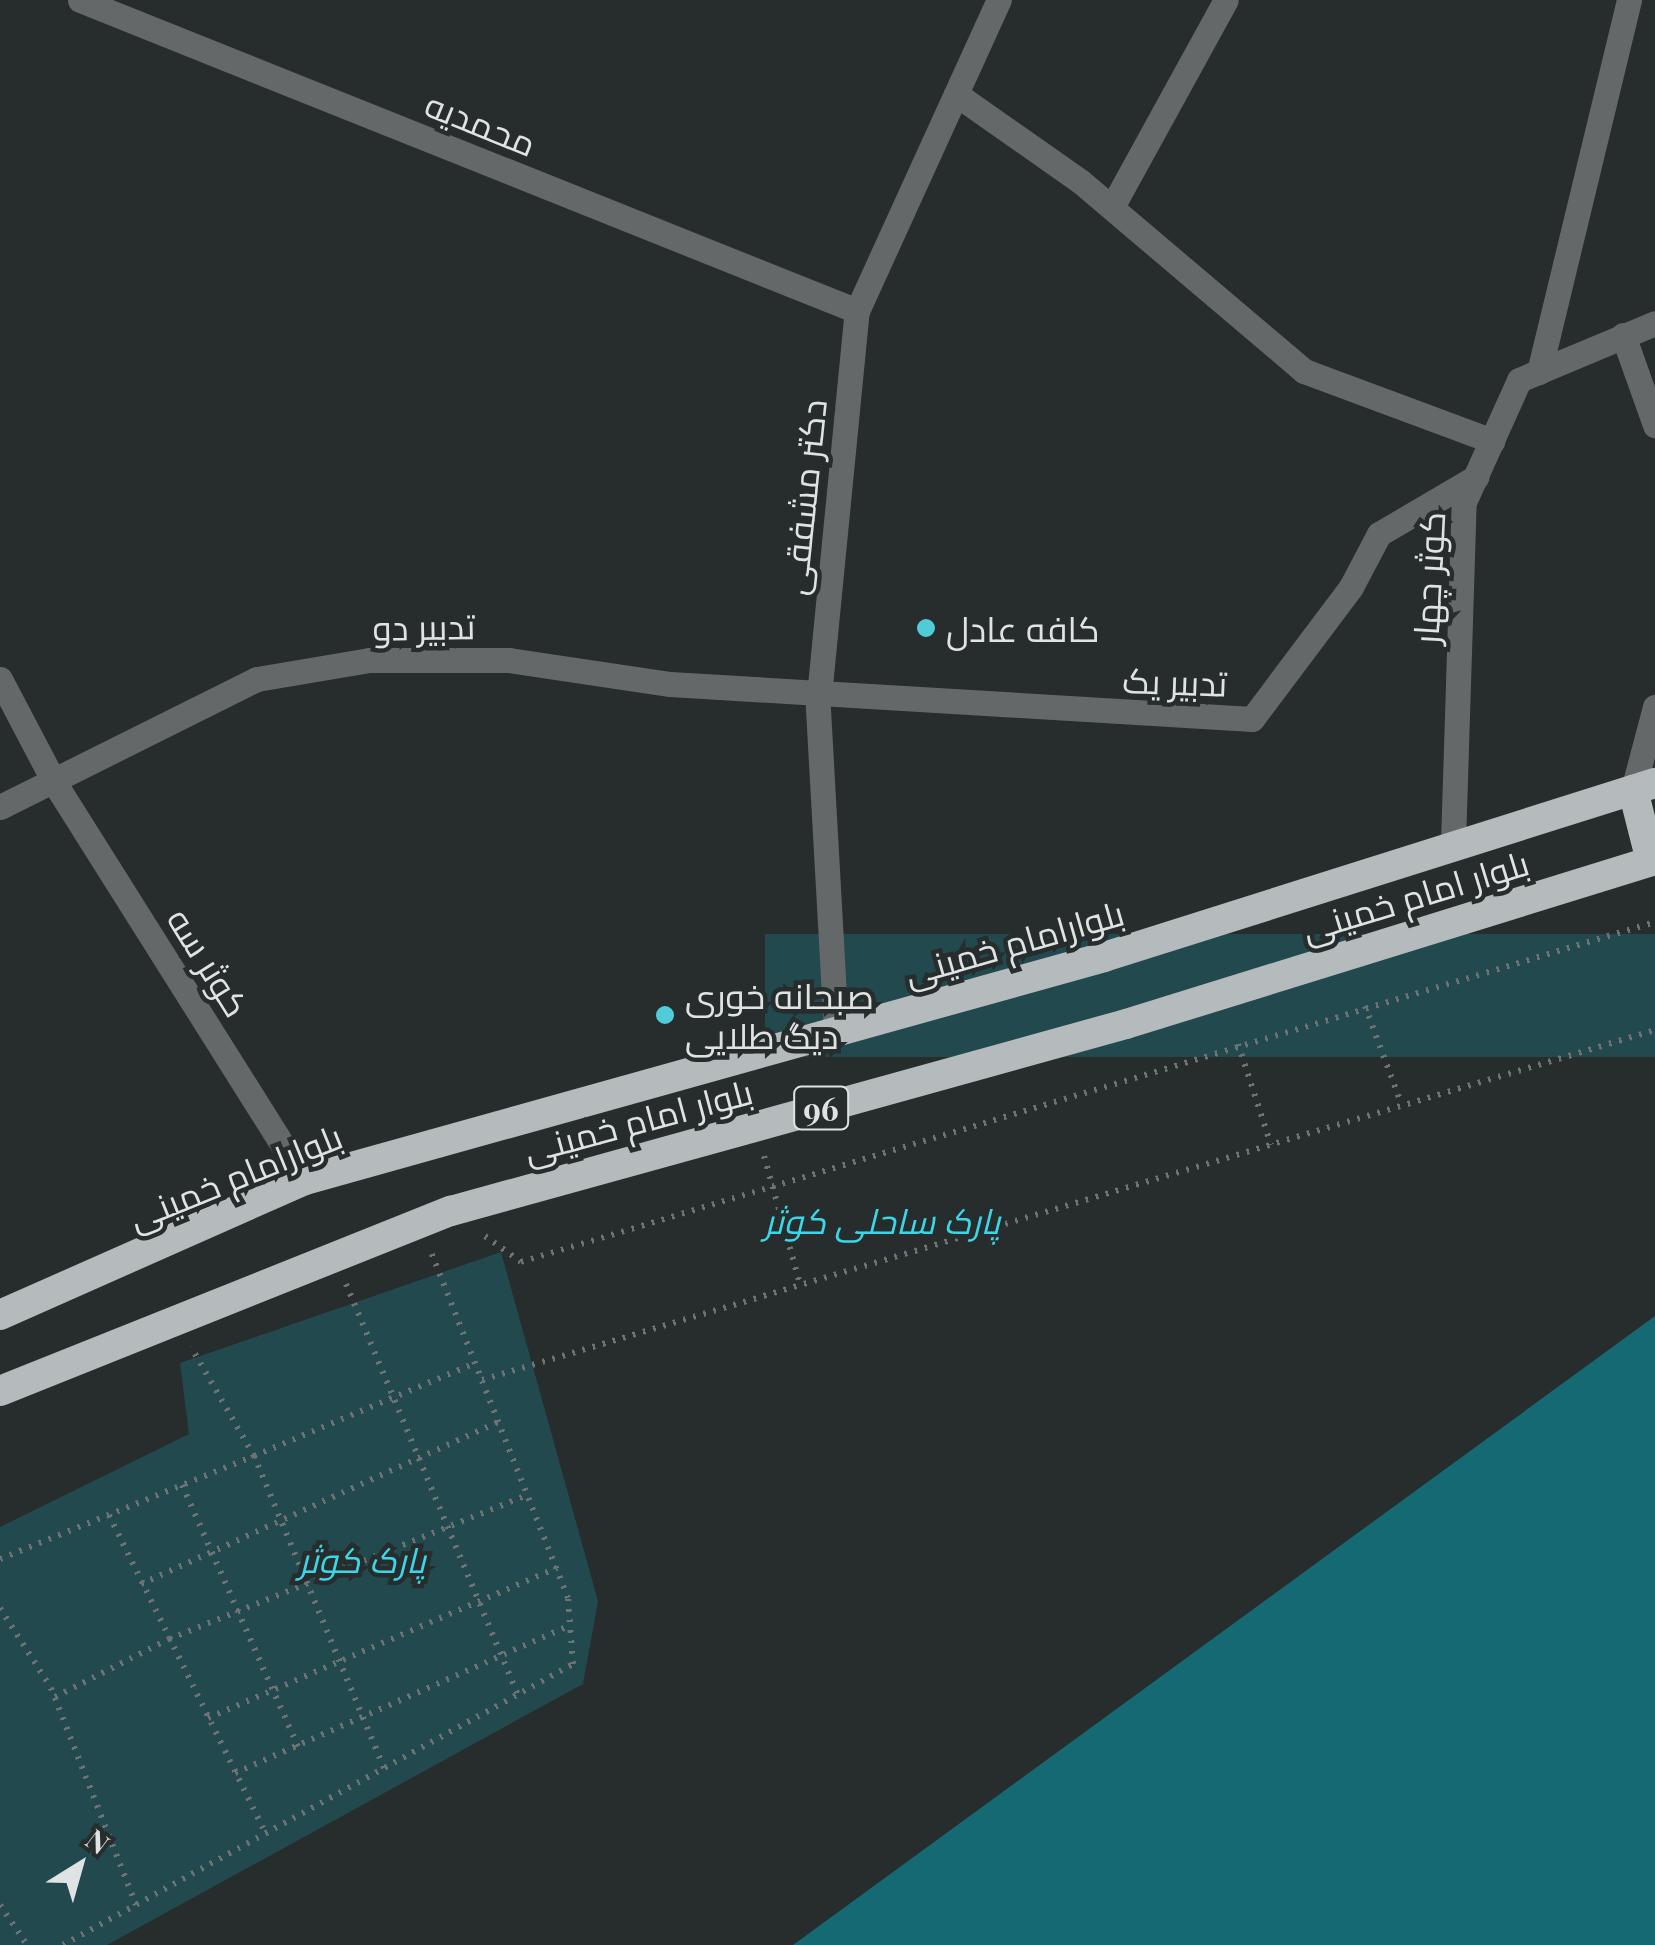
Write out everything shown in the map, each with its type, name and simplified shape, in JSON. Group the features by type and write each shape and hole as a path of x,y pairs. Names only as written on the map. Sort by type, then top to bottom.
{"highway":[{"name":"بلوارامام خمینی","path":"0,1314 305,1180 836,1031 1644,786"},
{"path":"1644,786 1653,860"},
{"name":"بلوار امام خمینی","path":"0,1391 451,1211 1126,1024 1653,860"}],"street":[{"name":"محمدیه","path":"80,0 857,311"},
{"name":"دکتر مشفقی","path":"836,1031 818,694 857,311 998,0"},
{"path":"1112,207 1226,0"},
{"path":"1539,372 1629,0"},
{"path":"956,94 1112,207 1304,371 1492,441"},
{"name":"کوثر چهار","path":"1453,844 1464,502 1519,380 1655,323"},
{"path":"1623,335 1655,425"},
{"name":"تدبیر یک","path":"818,694 1252,719 1351,587 1378,534 1476,477"},
{"name":"تدبیر دو","path":"0,807 257,679 369,660 509,660 818,694"},
{"name":"کوثر سه","path":"0,679 54,782 305,1180"},
{"path":"1644,786 1655,707"}],"path":[{"path":"468,1242 486,1236 521,1262 1655,922"},
{"path":"1365,1006 1401,1104"},
{"path":"482,1380 1655,1030"},
{"path":"1238,1044 1271,1145"},
{"path":"755,1126 800,1284"},
{"path":"415,1260 450,1248"},
{"path":"63,1945 573,1664 571,1626 557,1568 432,1254"},
{"path":"333,1255 518,1695"},
{"path":"329,1290 364,1278"},
{"path":"205,1334 188,1340 254,1456 368,1721 384,1768"},
{"path":"0,1559 476,1363"},
{"path":"141,1584 498,1422"},
{"path":"182,1485 217,1547 238,1611 300,1751"},
{"path":"55,1697 168,1639 528,1495"},
{"path":"109,1514 265,1832"},
{"path":"208,1718 476,1598 557,1568"},
{"path":"0,1608 55,1697 136,1904"},
{"path":"235,1773 300,1751 503,1661 571,1626"},
{"path":"0,1905 27,1945"}],"green space":[{"path":"765,934 1655,934 1655,1057 765,1057"},
{"name":"پارک کوثر","path":"501,1252 598,1601 583,1684 107,1945 0,1945 0,1527 189,1434 180,1363"}],"water":[{"path":"1655,1316 1655,1945 793,1945"}],"place":[{"name":"کافه عادل","path":"926,628"},
{"name":"صبحانه خوری دیگ طلایی","path":"665,1015"}],"park label":[{"name":"پارک ساحلی کوثر","path":"882,1220"}]}
